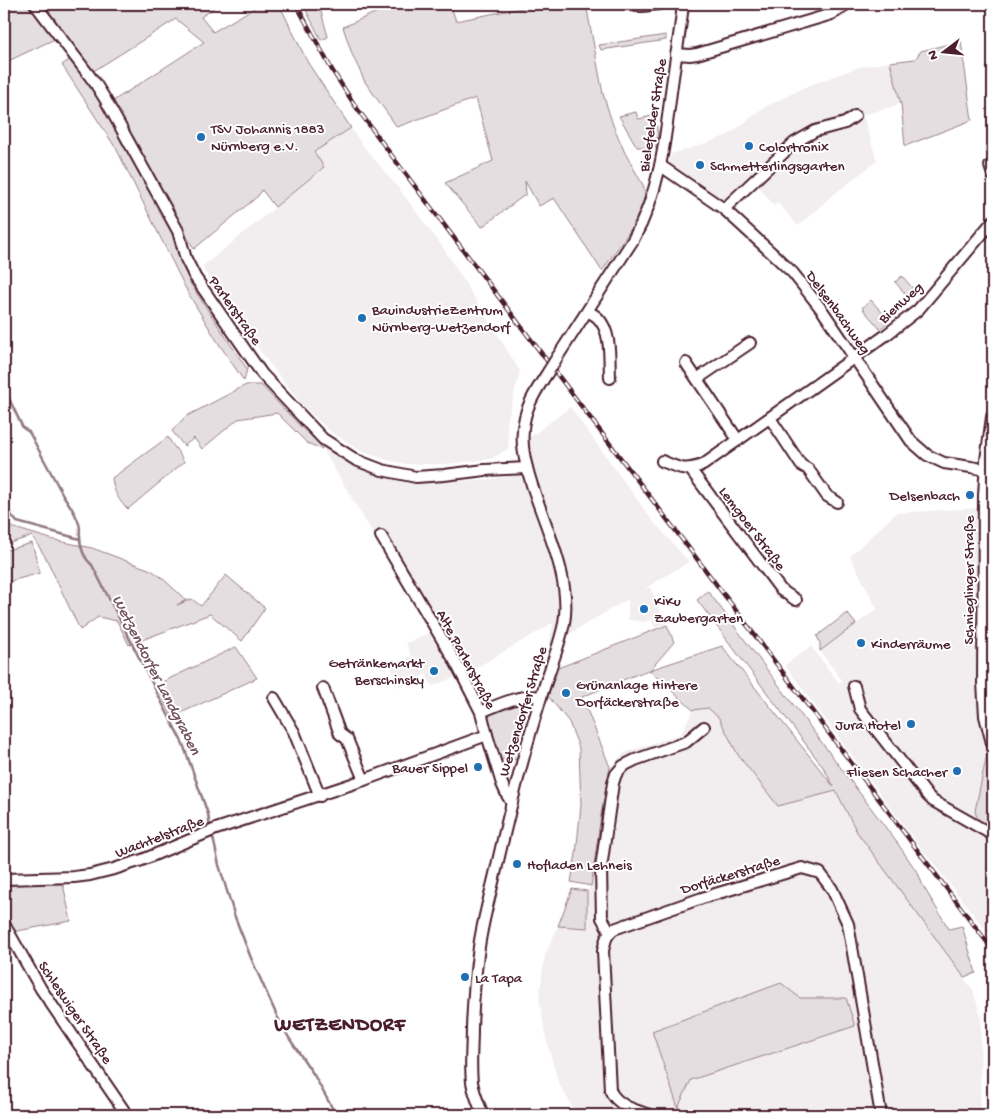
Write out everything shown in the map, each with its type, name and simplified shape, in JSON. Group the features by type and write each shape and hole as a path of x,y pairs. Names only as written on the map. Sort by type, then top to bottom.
{"main road":[{"name":"Schnieglinger Straße","path":"993,417 986,470 984,693 986,716 993,743"}],"street":[{"name":"Parlerstraße","path":"35,4 95,82 105,99 178,231 186,258 195,277 262,374 323,439 356,460 373,467 416,477 527,468"},
{"path":"630,4 641,7 659,4"},
{"name":"Bielefelder Straße","path":"575,330 639,229 651,199 661,166 684,4"},
{"path":"676,54 697,54 776,31 832,14 845,4"},
{"path":"724,209 794,143 815,131 845,123 855,116"},
{"name":"Delsenbachweg","path":"661,166 724,209 793,273 822,310 910,441 927,456 944,463 986,470"},
{"name":"Bienweg","path":"690,469 703,465 900,325 918,310 993,220"},
{"path":"588,311 598,318 609,343 610,378"},
{"name":"Wetzendorfer Straße","path":"483,1115 475,1092 472,1074 474,981 480,938 512,802 541,697 564,624 566,604 559,565 527,468 523,440 526,416 533,398 575,330"},
{"path":"697,379 750,343"},
{"path":"686,363 738,440"},
{"path":"770,418 801,465 808,469 827,496 837,502"},
{"path":"662,461 678,468 690,469"},
{"name":"Lemgoer Straße","path":"690,469 781,590 796,600"},
{"name":"Alte Parlerstraße","path":"381,536 456,663 481,712 502,784 506,795 512,802"},
{"path":"854,686 860,709 927,795 933,801 993,835"},
{"path":"322,688 340,734 347,739 364,780"},
{"path":"481,712 522,697 534,695 541,697"},
{"path":"274,698 294,732 320,796"},
{"path":"650,1115 629,1108 618,1101 610,1090 603,951 606,937 610,932 602,918 601,868 613,783 616,774 623,766 686,742 704,727"},
{"name":"Wachtelstraße","path":"4,879 59,878 90,875 114,869 142,860 212,831 320,796 487,735"},
{"name":"Dorfäckerstraße","path":"610,932 702,898 798,869 802,868 820,873 832,889 848,924 881,1115"},
{"name":"Schleswiger Straße","path":"4,924 41,989 127,1115"}],"shaded area":[{"path":"4,4 33,4 57,38 4,63"},
{"name":"TSV Johannis 1883 Nürnberg e.V.","path":"44,4 219,4 201,17 213,32 261,4 279,4 308,63 351,128 314,152 324,167 275,207 262,190 258,196 194,249 110,103 204,42 176,19 92,72"},
{"path":"303,4 319,4 328,37 321,40"},
{"path":"395,4 450,4 456,21 541,4 586,4 603,94 625,153 644,187 645,200 633,226 602,271 554,198 539,206 525,181 526,194 482,227 445,183 493,161 476,98 397,127 365,82 352,54 343,27"},
{"path":"666,35 666,40 601,50 599,45"},
{"path":"961,41 972,120 905,146 901,104 890,62 915,59 921,51"},
{"path":"72,58 92,85 169,223 181,262 190,283 247,369 244,381 188,293 117,150 62,65"},
{"path":"890,62 901,104 863,115 877,161 833,195 798,226 778,203 774,206 759,187 728,216 668,168 671,154 728,135 765,107 805,87 859,67"},
{"path":"636,112 638,119 657,115 657,148 637,147 619,116"},
{"name":"BauindustrieZentrum Nürnberg-Wetzendorf","path":"351,128 444,249 520,371 507,422 509,448 491,459 447,464 406,464 383,459 361,451 331,432 304,407 269,363 205,272 203,266 324,168 313,152"},
{"path":"902,276 916,292 909,298 895,282"},
{"path":"871,300 886,317 884,319 887,323 880,329 862,308"},
{"path":"246,385 261,385 302,428 320,443 322,449 307,443 277,413 238,419 202,449 194,438 184,446 172,431 185,417"},
{"path":"570,407 652,520 689,562 644,589 650,587 666,624 655,628 651,619 644,622 628,620 628,599 549,646 553,623 469,672 432,686 426,674 400,687 391,666 412,657 406,643 432,632 326,455 321,442 387,476 476,481 519,475 528,439"},
{"path":"168,437 184,462 128,509 117,495 112,478"},
{"path":"979,508 980,715 988,744 975,811 978,821 993,829 993,939 910,834 785,665 811,646 839,683 842,681 820,651 877,609 850,556 896,513"},
{"path":"4,526 92,548 151,570 186,600 177,605 192,599 201,606 226,575 265,608 242,641 210,614 129,645 117,621 98,617 80,630 46,558 32,536 4,545"},
{"path":"32,543 40,573 4,583 4,551"},
{"path":"708,591 898,844 919,875 923,886 949,929 962,926 976,973 964,977 857,832 836,791 778,806 738,755 719,718 708,708 693,710 649,670 582,697 610,767 591,886 571,882 581,805 579,748 569,722 548,696 558,668 667,625 674,642 650,670 722,646 834,787 823,767 697,600"},
{"path":"847,613 856,624 820,651 820,643 817,636"},
{"path":"236,647 257,678 172,717 156,685"},
{"path":"525,702 531,707 517,760 513,759 511,763 508,758 499,761 488,720 489,717 494,712"},
{"path":"708,708 719,718 738,755 779,806 836,791 857,832 973,990 981,1017 980,1115 577,1115 559,1084 546,1039 539,998 545,955 558,926 587,927 587,891 591,886 610,767 624,753 681,734 693,710","holes":["800,998 846,998 855,1026 691,1080 677,1107 652,1031"]},
{"path":"988,749 993,763 993,829 978,821 975,811"},
{"path":"4,884 63,884 71,921 12,932 4,917"},
{"path":"572,889 587,891 587,928 558,926"},
{"path":"781,983 800,998 846,998 855,1026 691,1080 678,1108 652,1031"}],"waterway":[{"name":"Wetzendorfer Landgraben","path":"4,388 23,428 29,432 76,516 80,526 83,552 92,565 183,744 208,814 210,828"},
{"path":"4,506 17,522 80,539"},
{"name":"Wetzendorfer Landgraben","path":"212,833 219,865 235,917 251,958 277,1016 289,1038 314,1075 336,1115"}],"railway":[{"path":"296,4 332,70 392,156 993,950"}],"place":[{"name":"TSV Johannis 1883 Nürnberg e.V.","path":"201,137"},
{"name":"Colortronix","path":"749,146"},
{"name":"Schmetterlingsgarten","path":"700,165"},
{"name":"BauindustrieZentrum Nürnberg-Wetzendorf","path":"362,318"},
{"name":"Delsenbach","path":"970,495"},
{"name":"KiKu Zaubergarten","path":"644,609"},
{"name":"Kinderräume","path":"861,643"},
{"name":"Getränkemarkt Berschinsky","path":"434,671"},
{"name":"Grünanlage Hintere Dorfäckerstraße","path":"566,693"},
{"name":"Jura Hotel","path":"911,724"},
{"name":"Bauer Sippel","path":"478,767"},
{"name":"Fliesen Schacher","path":"957,771"},
{"name":"Hofladen Lehneis","path":"517,864"},
{"name":"La Tapa","path":"465,977"}],"district":[{"name":"WETZENDORF","path":"340,1023"}]}
